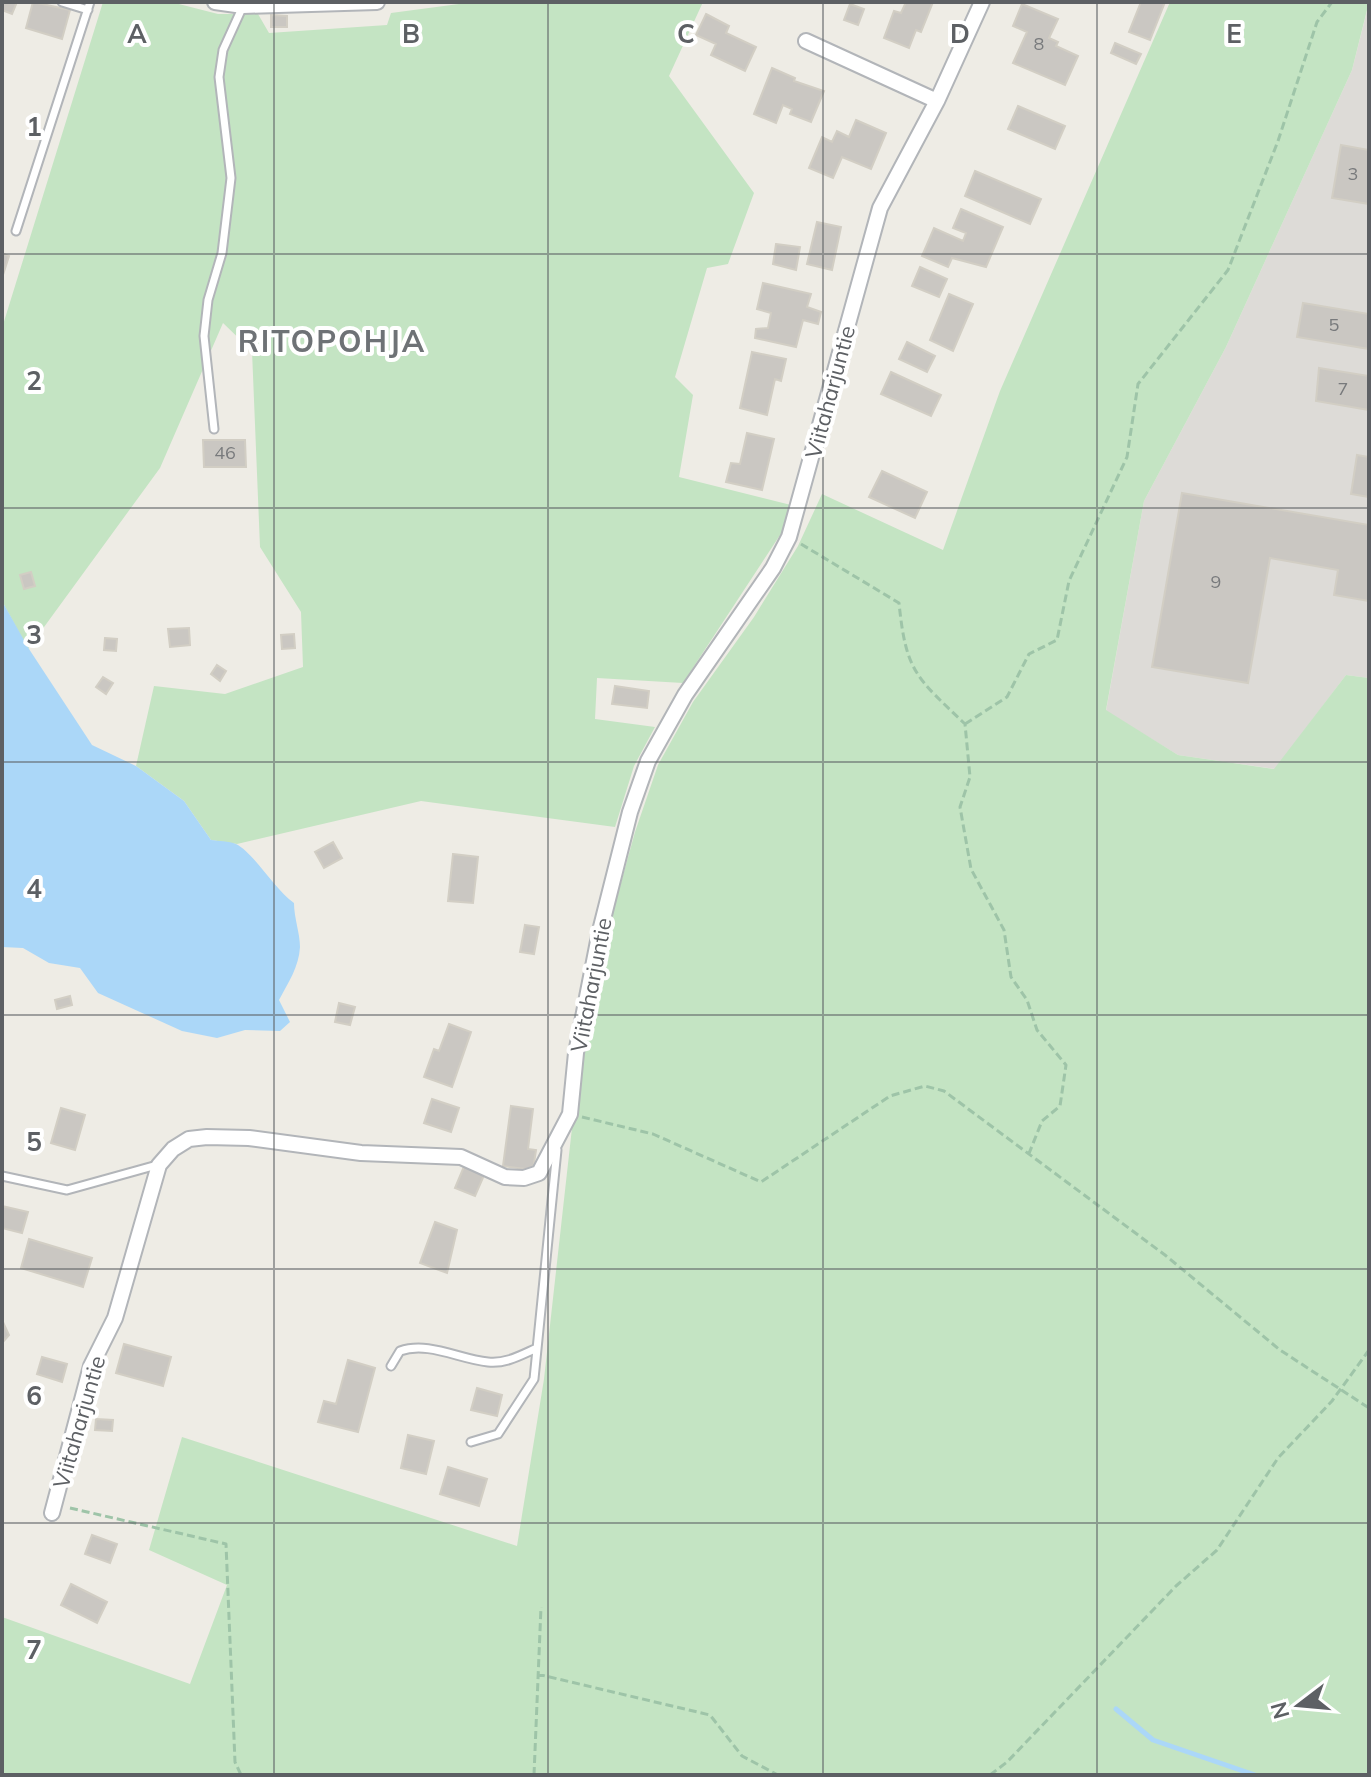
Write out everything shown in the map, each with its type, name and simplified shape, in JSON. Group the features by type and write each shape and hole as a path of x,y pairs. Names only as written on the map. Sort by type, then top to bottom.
{"street":[{"path":"215,2 243,6 377,2"},
{"name":"Viitaharjuntie","path":"53,1509 91,1366 115,1318 159,1165 173,1149 189,1139 235,1138 361,1153 461,1157 505,1177 524,1178 539,1173 557,1144 570,1114 576,1053 600,931 630,812 648,761 685,695 740,620 789,537 880,208 937,101 982,2"},
{"path":"806,41 937,101"}],"lane":[{"path":"16,231 89,6 62,2"},
{"path":"214,429 204,336 208,300 222,253 231,178 219,77 223,50 243,6"},
{"path":"471,1442 498,1434 534,1379 557,1144"},
{"path":"2,1176 67,1190 159,1165"},
{"path":"391,1366 400,1351 413,1346 489,1362 507,1361 537,1348"}],"path":[{"path":"965,724 1007,697 1029,654 1057,640 1069,581 1127,457 1138,384 1228,270 1278,141 1317,22 1332,2"},
{"path":"789,537 899,603 904,649 921,682 965,724 970,777 960,807 971,869 1004,930 1011,977 1027,1000 1037,1030 1066,1065 1060,1106 1042,1121 1028,1156"},
{"path":"570,1114 653,1134 761,1182 890,1096 925,1086 944,1091 1165,1255 1280,1350 1369,1408"},
{"path":"990,1775 1007,1762 1176,1586 1217,1550 1278,1458 1340,1390 1369,1350"},
{"path":"53,1509 226,1544 235,1762 241,1775"},
{"path":"534,1775 541,1607"},
{"path":"537,1674 710,1715 742,1756 778,1775"}],"shaded area":[{"path":"1369,3 1369,678 1346,675 1275,769 1178,755 1106,711 1144,501 1226,347 1352,70"}],"green space":[{"path":"103,2 171,2 218,14 258,14 269,33 387,25 391,13 474,2 703,2 669,76 754,193 728,264 707,268 675,377 693,395 679,477 791,505 782,532 683,683 597,678 595,719 655,727 634,766 615,827 421,801 237,844 211,840 184,801 136,766 154,686 225,694 303,667 301,612 260,547 252,351 223,323 160,468 28,649 2,601 2,328"},
{"path":"1170,2 1369,2 1352,70 1226,347 1144,501 1106,710 1178,755 1274,769 1346,675 1369,678 1369,1775 2,1775 2,1617 190,1684 227,1585 149,1550 182,1437 517,1546 544,1379 576,1092 606,937 635,832 658,765 693,702 754,617 798,546 822,494 943,550 1000,391"}],"water":[{"path":"2,601 29,649 92,745 136,766 184,801 211,840 233,843 243,848 294,903 300,947 295,968 279,1000 290,1022 280,1031 245,1030 217,1038 182,1031 98,993 80,968 49,963 23,948 2,947"}],"building":[{"path":"2,2 17,2 12,14 2,10"},
{"path":"33,2 70,10 62,39 26,28"},
{"path":"906,2 933,2 921,32 916,30 909,48 884,38 894,11 901,13"},
{"path":"1141,2 1165,2 1150,40 1129,32"},
{"path":"850,4 864,9 858,25 844,20"},
{"path":"1022,4 1058,19 1049,38 1058,42 1056,46 1078,56 1065,85 1013,63 1027,32 1013,26"},
{"path":"706,14 729,26 726,33 756,47 745,71 711,55 716,44 696,35"},
{"path":"271,15 287,16 287,27 271,27"},
{"path":"1115,43 1141,54 1136,64 1111,53"},
{"path":"772,68 795,78 794,81 824,91 811,122 790,114 792,109 783,105 776,123 754,114"},
{"path":"1018,106 1065,126 1055,149 1008,129"},
{"path":"856,120 886,133 871,169 842,157 833,178 809,168 822,137 832,142 837,131 849,137"},
{"path":"1341,145 1369,150 1369,204 1332,198"},
{"path":"975,171 1041,199 1030,224 965,196"},
{"path":"961,209 1003,227 986,267 952,258 948,267 922,256 934,228 963,241 966,233 953,228"},
{"path":"817,222 841,227 832,270 807,264"},
{"path":"776,244 800,247 796,270 773,264"},
{"path":"2,253 9,256 2,278"},
{"path":"920,267 947,279 939,297 912,286"},
{"path":"763,283 811,294 807,307 821,312 818,324 803,320 796,347 755,338 756,329 768,328 771,313 757,309"},
{"path":"949,294 973,304 953,351 930,340"},
{"path":"1303,303 1369,314 1369,349 1297,337"},
{"path":"907,342 935,356 927,372 899,359"},
{"path":"752,352 786,359 781,381 775,379 767,415 740,408"},
{"path":"1319,368 1369,376 1369,410 1316,401"},
{"path":"891,372 941,395 931,416 881,394"},
{"path":"747,433 774,439 762,490 726,482 731,463 740,464"},
{"path":"203,440 245,440 246,467 204,467"},
{"path":"1357,455 1369,457 1369,497 1351,494"},
{"path":"882,471 927,492 915,518 869,497"},
{"path":"1182,493 1369,525 1369,601 1334,595 1338,570 1270,558 1248,683 1152,667"},
{"path":"31,572 35,586 24,589 20,575"},
{"path":"189,628 190,645 170,647 168,629"},
{"path":"294,634 295,648 282,649 281,635"},
{"path":"105,638 117,639 116,651 104,650"},
{"path":"217,665 226,671 220,681 211,674"},
{"path":"103,677 113,683 106,694 96,687"},
{"path":"615,686 649,691 647,708 612,704"},
{"path":"333,842 342,858 324,868 315,852"},
{"path":"453,854 478,857 473,903 448,901"},
{"path":"525,925 539,927 534,954 520,952"},
{"path":"70,996 72,1005 57,1009 55,1000"},
{"path":"339,1003 355,1007 350,1025 335,1022"},
{"path":"449,1024 471,1032 452,1087 424,1077 434,1049 439,1051"},
{"path":"432,1099 459,1108 451,1132 424,1123"},
{"path":"511,1106 533,1109 528,1149 536,1150 533,1170 503,1166"},
{"path":"61,1108 85,1115 75,1150 51,1143"},
{"path":"465,1164 485,1173 475,1196 455,1188"},
{"path":"2,1206 28,1212 22,1233 2,1228"},
{"path":"435,1222 457,1230 447,1273 420,1263"},
{"path":"29,1239 92,1258 83,1287 21,1268"},
{"path":"2,1320 9,1335 2,1343"},
{"path":"124,1344 171,1357 163,1386 116,1373"},
{"path":"42,1357 67,1364 62,1382 37,1374"},
{"path":"348,1360 375,1368 358,1432 318,1422 324,1401 336,1404"},
{"path":"477,1388 502,1395 497,1416 471,1410"},
{"path":"96,1419 113,1420 112,1431 95,1430"},
{"path":"408,1435 434,1441 426,1474 401,1468"},
{"path":"448,1467 487,1479 479,1506 440,1494"},
{"path":"92,1535 117,1544 110,1563 85,1554"},
{"path":"71,1584 107,1602 97,1623 61,1605"}],"waterway":[{"path":"1116,1709 1153,1740 1255,1775"}],"district":[{"name":"RITOPOHJA","path":"332,342"}]}
